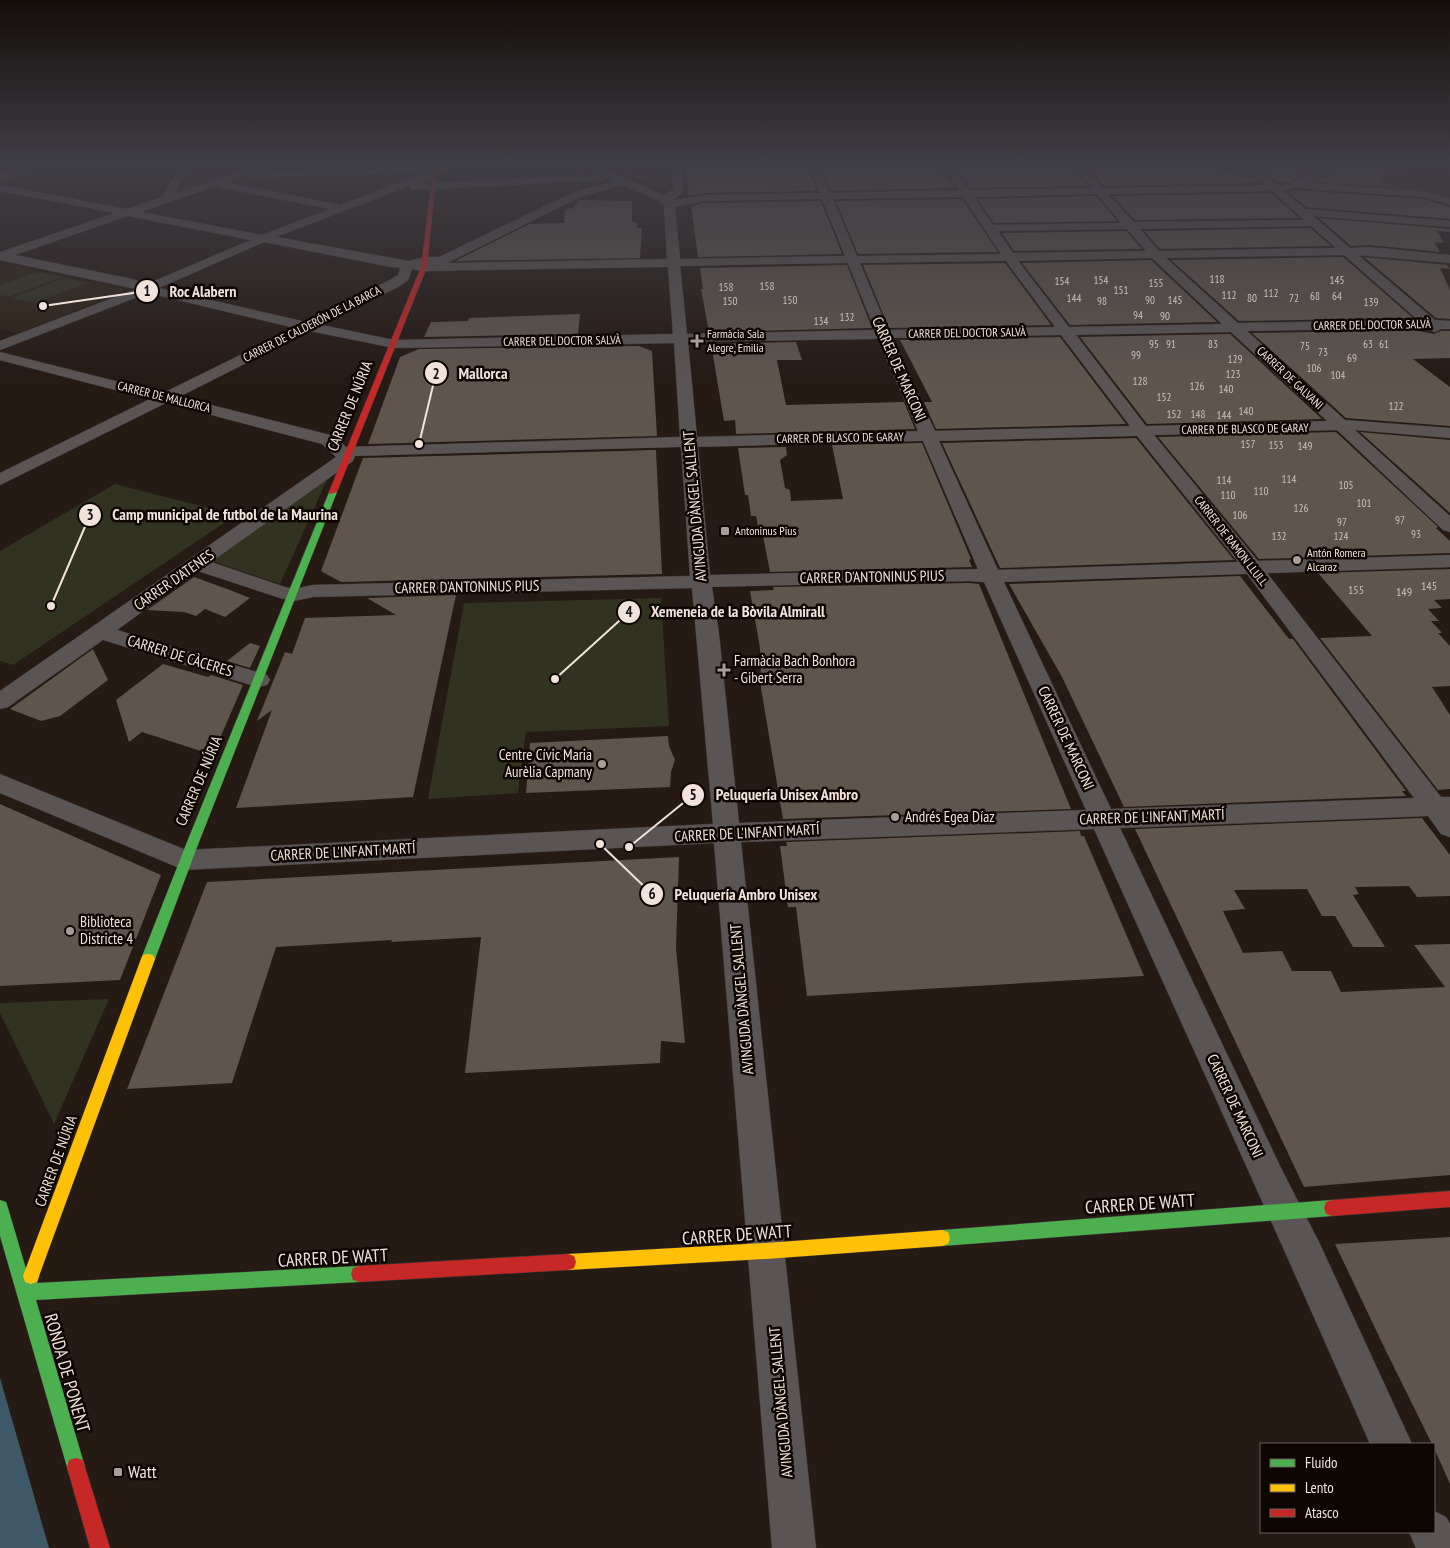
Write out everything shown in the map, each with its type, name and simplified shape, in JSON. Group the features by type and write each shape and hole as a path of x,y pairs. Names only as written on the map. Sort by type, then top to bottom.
{"street":[{"path":"0,256 57,236"},
{"path":"248,236 407,266 441,261 492,236"},
{"path":"0,346 149,288 269,236"},
{"name":"CARRER DE NÚRIA","path":"25,1292 184,860 294,595 357,432 416,288 424,264 427,236"},
{"name":"AVINGUDA D'ÀNGEL SALLENT","path":"670,236 701,582 727,833 794,1548"},
{"name":"CARRER DE MARCONI","path":"844,236 884,334 991,576 1392,1443"},
{"name":"CARRER DE RAMON LLULL","path":"996,236 1142,430 1442,806 1450,827"},
{"name":"CARRER DE GALVANI","path":"1140,236 1157,256 1450,526"},
{"path":"1330,236 1430,324"},
{"path":"424,264 673,263 1350,253 1369,251 1450,259"},
{"name":"CARRER DEL DOCTOR SALVÀ","path":"0,256 149,288 154,291 306,326 394,344 1430,324 1447,330"},
{"name":"CARRER DE CALDERÓN DE LA BARCA","path":"0,480 393,284 404,278 407,266"},
{"path":"393,284 416,288"},
{"name":"CARRER DE MALLORCA","path":"0,356 167,397 328,440 349,454"},
{"name":"CARRER DE BLASCO DE GARAY","path":"349,454 690,442 1142,430 1342,427 1359,425 1450,433"},
{"name":"CARRER DE MALLORCA","path":"328,440 341,438 357,432"},
{"name":"CARRER D'ATENES","path":"0,702 349,454"},
{"name":"CARRER D'ANTONINUS PIUS","path":"294,595 313,591 991,576 1450,561"},
{"path":"196,564 294,595"},
{"name":"CARRER DE CÀCERES","path":"101,632 259,680"},
{"name":"CARRER DE L'INFANT MARTÍ","path":"0,783 184,860 727,833 1442,806"},
{"name":"CARRER DE WATT","path":"25,1292 766,1251 1285,1210 1450,1199"},
{"name":"RONDA DE PONENT","path":"0,1208 100,1548"},
{"path":"1431,1533 1438,1548"}],"shaded area":[{"path":"5,264 122,288 124,291 18,333 0,328 0,265"}],"green space":[{"path":"37,272 62,277 8,297 0,295 0,285"},
{"path":"64,278 87,283 34,303 11,298"},
{"path":"331,471 280,584 212,561"},
{"path":"115,484 236,515 13,665 0,661 0,551"},
{"path":"661,598 669,726 526,732 518,793 428,799 464,603"},
{"path":"109,999 54,1124 0,1013 0,1003"}],"water":[{"path":"0,1378 49,1548 0,1548"}],"building":[{"path":"505,236 641,236 640,258 455,261"},
{"path":"695,236 835,236 842,254 698,257"},
{"path":"851,236 987,236 998,252 858,254"},
{"path":"1004,236 1131,236 1142,249 1014,251"},
{"path":"1149,236 1320,236 1331,246 1160,249"},
{"path":"1340,236 1440,236 1444,243 1434,242 1440,252 1369,245 1351,246"},
{"path":"1343,257 1413,318 1239,321 1171,260"},
{"path":"1364,257 1447,265 1450,269 1440,268 1450,290 1450,319 1436,318"},
{"path":"1151,260 1217,322 1070,325 1022,263"},
{"path":"1005,263 1051,325 889,328 863,265"},
{"path":"847,265 872,328 709,332 701,289 703,289 700,268"},
{"path":"580,314 578,334 424,337 431,322 468,321 469,318"},
{"path":"1414,330 1434,334 1441,331 1450,331 1450,358 1413,359 1450,387 1450,426 1346,418 1252,333"},
{"path":"1230,334 1322,419 1147,424 1080,337"},
{"path":"1060,337 1126,424 936,429 924,402 932,402 900,340"},
{"path":"796,342 802,360 777,360 786,405 904,402 915,429 736,434 735,420 724,421 711,344"},
{"path":"639,346 652,351 657,436 368,444 400,357 419,349"},
{"path":"1336,432 1438,527 1436,528 1450,541 1450,553 1259,559 1158,437"},
{"path":"1360,432 1450,440 1450,513"},
{"path":"1136,438 1234,560 1000,568 942,443"},
{"path":"922,443 971,559 969,560 972,567 770,572 761,526 758,527 756,516 751,516 748,495 745,495 738,448 786,447 787,455 780,460 785,488 790,490 791,501 843,499 832,445"},
{"path":"656,450 662,574 341,582 321,571 363,458"},
{"path":"1450,569 1450,599 1434,600 1442,608 1428,609 1439,621 1431,621 1442,633 1438,633 1450,646 1450,686 1432,687 1450,715 1450,789 1438,790 1320,638 1372,636 1318,573"},
{"path":"1240,576 1289,639 1293,639 1406,791 1402,791 1406,796 1124,807 1062,677 1009,584"},
{"path":"194,577 250,598 225,617 205,609 196,616 184,612 147,610"},
{"path":"979,584 1071,809 783,819 761,688 760,648 750,591 774,590 773,587"},
{"path":"456,595 413,797 236,808 272,710 257,721 285,652 292,654 305,618 396,615 367,598"},
{"path":"250,643 260,646 250,668 227,661"},
{"path":"93,649 108,680 60,716 41,721 10,709"},
{"path":"163,664 208,677 211,675 243,685 214,752 210,754 142,732 129,742 116,700"},
{"name":"Centre Cívic Maria Aurèlia Capmany","path":"668,736 669,746 675,760 671,772 670,787 526,793 530,743"},
{"name":"Biblioteca Districte 4","path":"0,804 161,875 120,980 0,986"},
{"path":"1422,818 1450,855 1450,896 1417,897 1409,886 1355,887 1359,894 1353,895 1385,947 1353,947 1335,916 1322,916 1307,889 1234,890 1245,909 1223,911 1243,953 1282,951 1292,971 1331,971 1341,992 1445,987 1414,945 1450,944 1450,1175 1304,1187 1135,829"},
{"path":"1080,831 1081,836 1084,836 1144,976 807,996 796,907 788,907 780,846 787,846 786,842"},
{"path":"679,857 676,948 685,1043 661,1041 660,1063 465,1073 481,937 391,942 392,940 276,947 232,1083 127,1089 207,882"},
{"path":"1450,1237 1450,1484 1435,1450 1435,1443 1432,1443 1335,1244"}],"traffic: fast":[{"path":"148,959 333,492"},
{"path":"0,1208 76,1467"},
{"path":"942,1238 1332,1208"},
{"path":"31,1276 25,1292 359,1274"}],"traffic: slow":[{"path":"31,1276 148,959"},
{"path":"568,1262 766,1251 942,1238"}],"traffic: jam":[{"path":"333,492 424,267 427,236"},
{"path":"1332,1208 1450,1199"},
{"path":"359,1274 568,1262"},
{"path":"76,1467 100,1548"}],"place":[{"name":"Roc Alabern","path":"43,306"},
{"name":"Farmàcia Sala Alegre, Emilia","path":"697,341"},
{"name":"Mallorca","path":"419,444"},
{"name":"Antoninus Pius","path":"725,531"},
{"name":"Antón Romera Alcaraz","path":"1297,560"},
{"name":"Camp municipal de futbol de la Maurina","path":"51,606"},
{"name":"Farmàcia Bach Bonhora - Gibert Serra","path":"724,670"},
{"name":"Xemeneia de la Bòvila Almirall","path":"555,679"},
{"name":"Centre Cívic Maria Aurèlia Capmany","path":"602,764"},
{"name":"Andrés Egea Díaz","path":"895,817"},
{"name":"Peluquería Ambro Unisex","path":"600,844"},
{"name":"Peluquería Unisex Ambro","path":"629,847"},
{"name":"Biblioteca Districte 4","path":"70,931"},
{"name":"Watt","path":"118,1472"}]}
